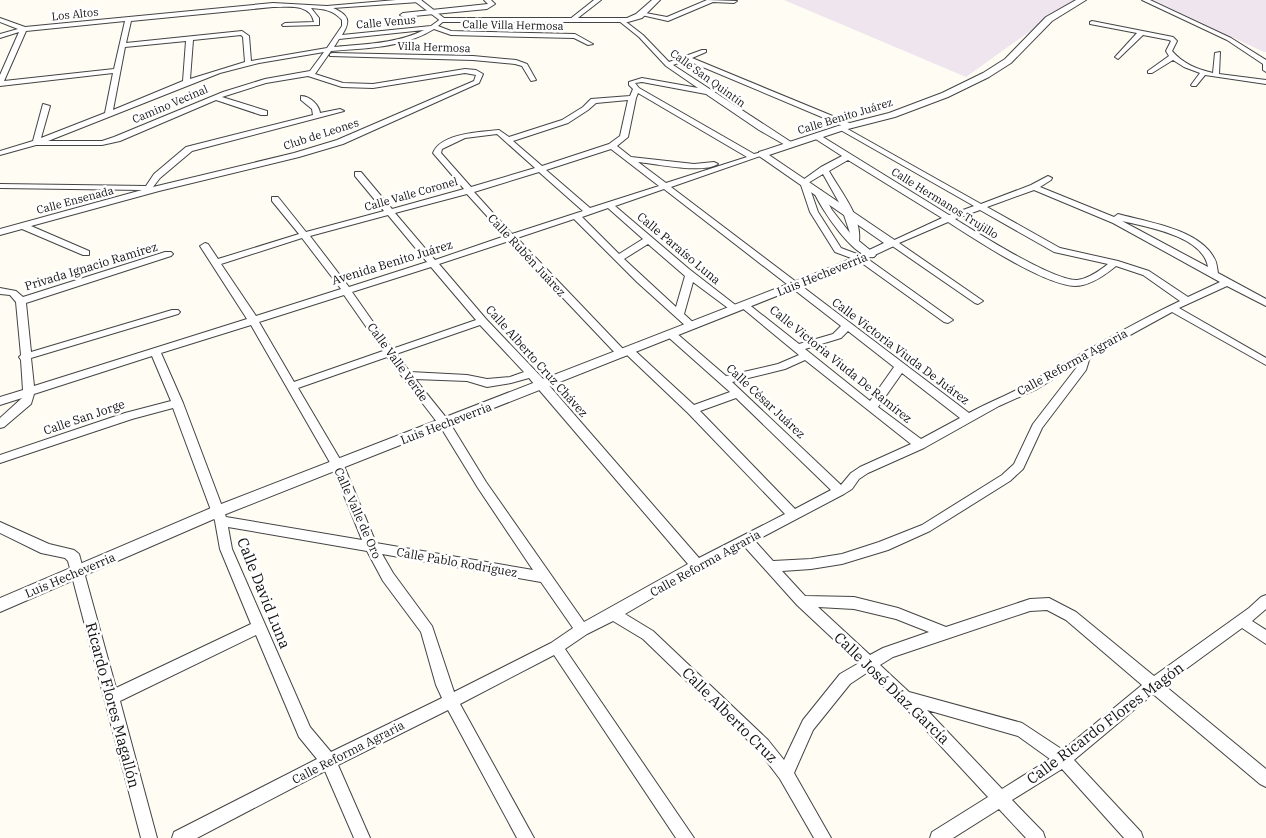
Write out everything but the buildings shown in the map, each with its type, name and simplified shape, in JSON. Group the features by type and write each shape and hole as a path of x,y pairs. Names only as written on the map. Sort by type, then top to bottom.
{"street":[{"path":"320,5 418,0 442,20 621,20 635,18 656,0"},
{"path":"404,15 487,7 492,4 487,0"},
{"path":"572,20 598,0"},
{"path":"661,19 676,18 712,0 734,1"},
{"name":"Calle Benito Juárez","path":"790,144 892,115 944,95 986,75 1008,61 1049,19 1064,8 1082,0"},
{"path":"1145,0 1246,48 1266,63 1266,70"},
{"name":"Los Altos","path":"0,20 24,29 128,19 258,3 320,5"},
{"path":"285,26 318,23 312,12 302,5"},
{"path":"320,5 339,13 345,20 345,26 311,74 313,83 365,89 449,77"},
{"path":"640,14 679,25"},
{"path":"108,114 128,19"},
{"name":"Camino Vecinal","path":"0,153 36,143 186,83 248,63 402,41 435,28 442,20"},
{"name":"Calle San Quintín","path":"621,20 641,36 668,65 762,128 790,144"},
{"path":"1092,23 1173,39 1174,41 1169,51 1172,57 1184,65 1216,75 1266,82"},
{"name":"Calle Venus","path":"338,36 435,28"},
{"name":"Calle Villa Hermosa","path":"435,28 442,32 451,33 575,36 590,44"},
{"path":"0,36 24,29"},
{"path":"24,29 0,84 117,71"},
{"path":"124,45 238,33 246,34 248,63"},
{"path":"1118,57 1141,33"},
{"name":"Camino Vecinal","path":"186,83 186,57 190,38"},
{"path":"668,65 704,51"},
{"name":"Villa Hermosa","path":"327,52 511,61 525,65 533,80"},
{"path":"1216,75 1218,54"},
{"path":"1150,72 1172,57"},
{"path":"686,58 845,127 1057,250 1115,263 1146,273 1187,301"},
{"name":"Club de Leones","path":"152,189 296,155 340,142 477,82 480,74 474,71 465,71 373,86 342,85 311,74"},
{"path":"1194,85 1204,72"},
{"name":"Camino Vecinal","path":"36,143 109,142 215,97 266,81 311,74"},
{"path":"708,92 642,80 632,82 637,89 753,157 804,182 978,301"},
{"path":"612,146 624,137 632,98 637,89"},
{"path":"215,97 264,113"},
{"path":"304,98 316,108 317,116"},
{"path":"588,211 539,170 508,140 559,124 584,112 594,101 632,98"},
{"path":"36,143 46,106"},
{"path":"0,186 152,189 157,176 189,149 317,116 340,112"},
{"name":"Calle Rubén Juárez","path":"508,140 499,132 463,136 439,148 437,153 510,237 625,352 692,410 793,514"},
{"name":"Calle Hermanos Trujillo","path":"815,136 994,247 1066,283 1086,280 1099,275 1115,263"},
{"name":"Avenida Benito Juárez","path":"0,401 346,289 434,263 790,144"},
{"name":"Calle Victoria Viuda De Juárez","path":"612,146 968,418"},
{"name":"Calle Valle Coronel","path":"216,263 304,235 539,170 612,146"},
{"path":"804,182 848,156"},
{"path":"631,159 694,166 753,157"},
{"path":"824,169 849,213 856,237 854,243"},
{"name":"Calle Alberto Cruz Chávez","path":"358,174 482,321 542,385 697,565"},
{"path":"892,243 950,218 1034,187 1048,178"},
{"path":"804,182 814,212 838,250 866,257"},
{"path":"1034,187 1099,213 1266,303"},
{"name":"Calle Ensenada","path":"0,232 152,189"},
{"path":"818,192 829,214 866,257 948,320"},
{"name":"Calle Valle Verde","path":"274,199 346,289 390,354 444,424 482,484 582,630"},
{"name":"Calle Paraíso Luna","path":"608,204 690,276 740,307"},
{"path":"1099,213 1185,237 1201,246 1211,258 1213,273"},
{"path":"574,215 618,259 692,326"},
{"path":"23,226 86,253"},
{"path":"618,259 648,240"},
{"name":"Luis Hecheverria","path":"0,605 338,466 866,257 892,243"},
{"name":"Calle Valle de Oro","path":"205,246 293,386 338,466 371,547 388,577 427,630 450,700 526,838"},
{"name":"Privada Ignacio Ramírez","path":"21,301 168,254"},
{"path":"678,314 690,276"},
{"name":"Calle Reforma Agraria","path":"180,838 556,648 582,630 697,565 840,491 848,486 855,476 864,470 920,445 995,403 1033,386 1085,355 1172,308 1227,282"},
{"path":"0,424 27,401 29,391 24,357 24,324 21,301 13,293 3,291"},
{"name":"Calle Victoria Viuda De Ramírez","path":"740,307 797,348 920,445"},
{"path":"1172,308 1266,362"},
{"path":"24,357 175,312"},
{"path":"293,386 482,321"},
{"path":"797,348 837,336 847,326"},
{"name":"Calle César Juárez","path":"671,334 738,393 840,491"},
{"name":"Calle David Luna","path":"155,351 177,403 219,516 226,550 304,732 329,762 362,838"},
{"path":"770,566 811,564 842,559 883,546 926,528 1006,478 1019,466 1036,427 1082,368 1085,355"},
{"path":"724,380 781,367 806,356"},
{"path":"871,408 900,367"},
{"path":"406,375 467,378 487,383 511,380 531,374"},
{"path":"692,410 738,393"},
{"name":"Calle San Jorge","path":"0,459 129,416 177,403"},
{"name":"Calle Pablo Rodríguez","path":"219,516 371,547 545,577"},
{"name":"Ricardo Flores Magallón","path":"0,527 46,549 69,554 74,558 149,838"},
{"name":"Calle José Díaz García","path":"746,540 802,601 905,697 1037,838"},
{"path":"802,601 854,603 898,614 947,633"},
{"name":"Calle Ricardo Flores Magón","path":"938,838 951,828 1001,800 1063,759 1154,684 1242,622 1266,601"},
{"path":"786,774 808,725 845,679 868,663 888,652 1030,605 1049,604 1071,616 1266,779"},
{"name":"Calle Alberto Cruz","path":"613,614 648,635 763,745 786,774 823,838"},
{"path":"1242,622 1266,638"},
{"path":"110,698 260,626"},
{"path":"556,648 686,838"},
{"path":"905,697 1022,730 1063,759 1135,838"}],"shaded area":[{"path":"784,0 1088,0 1064,7 966,77"},
{"path":"1153,0 1266,0 1266,52 1264,52"}]}
